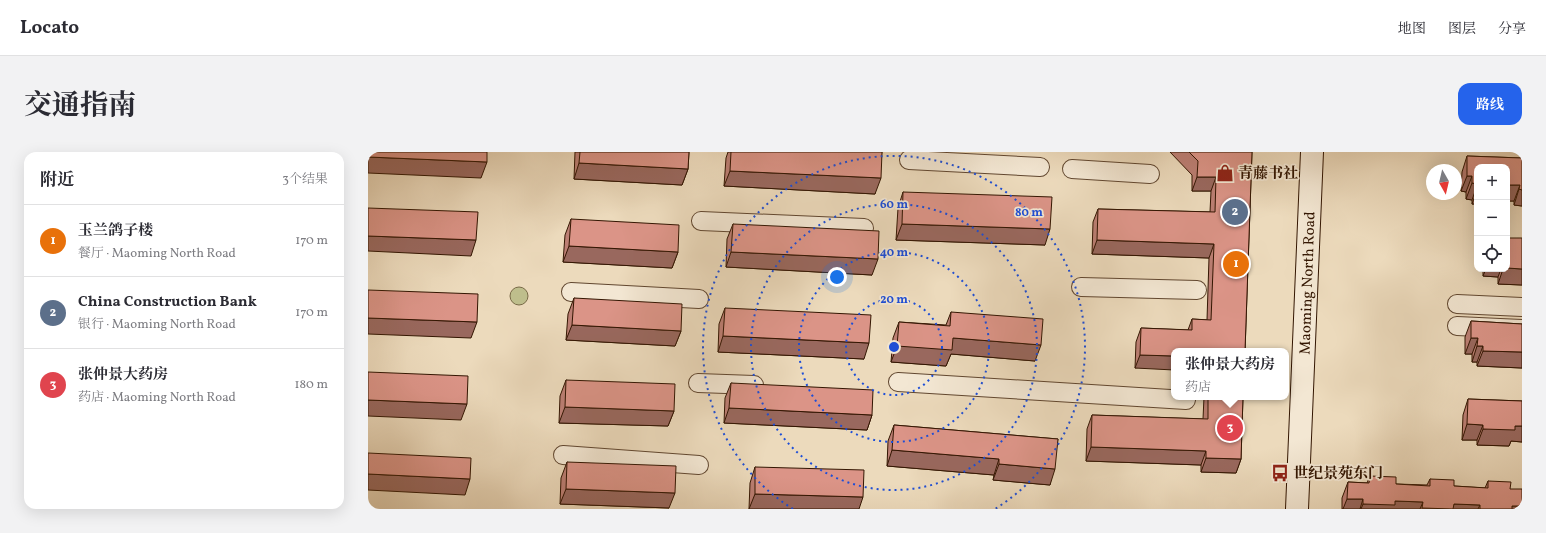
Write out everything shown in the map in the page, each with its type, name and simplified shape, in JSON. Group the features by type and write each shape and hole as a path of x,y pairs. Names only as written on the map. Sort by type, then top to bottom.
{"street":[{"name":"Maoming North Road","path":"1297,509 1312,152"},
{"path":"909,160 1040,167"},
{"path":"1072,168 1150,174"},
{"path":"701,221 864,228"},
{"path":"1081,287 1197,290"},
{"path":"571,292 700,299"},
{"path":"1457,304 1522,307"},
{"path":"1457,326 1522,329"},
{"path":"898,382 1171,399"},
{"path":"698,383 774,386"},
{"path":"563,454 699,465"}],"green space":[{"path":"515,287 523,287 528,292 526,303 523,305 515,305 510,300 510,292"}],"building":[{"path":"368,152 487,152 487,162 368,157"},
{"path":"580,152 689,152 688,169 579,163"},
{"path":"731,152 882,152 881,178 730,171"},
{"path":"1189,152 1252,152 1245,348 1171,348 1171,356 1140,355 1141,328 1192,330 1192,319 1211,320 1214,244 1097,240 1098,209 1215,212 1216,177 1197,177 1198,161"},
{"path":"1467,156 1522,158 1522,190 1519,189 1520,185 1510,185 1510,164 1474,164 1474,183 1472,183 1472,176 1467,176"},
{"path":"903,192 1052,197 1050,229 902,224"},
{"path":"368,208 478,212 476,240 368,236"},
{"path":"571,219 679,225 678,252 569,246"},
{"path":"733,224 879,231 878,259 731,252"},
{"path":"1510,238 1522,238 1522,269 1510,268"},
{"path":"368,290 478,294 477,322 368,318"},
{"path":"574,298 682,304 681,331 572,325"},
{"path":"725,308 871,315 869,343 723,336"},
{"path":"951,312 1043,319 1041,345 953,338 952,350 897,346 899,322 950,326"},
{"path":"1471,321 1522,324 1522,352 1483,351 1483,346 1477,346 1478,338 1471,338"},
{"path":"368,372 468,376 467,404 368,400"},
{"path":"566,380 675,384 674,411 565,407"},
{"path":"731,383 873,390 872,415 729,408"},
{"path":"1468,399 1522,401 1522,426 1515,426 1515,430 1483,429 1483,425 1467,424"},
{"path":"1208,400 1243,400 1241,459 1206,458 1206,451 1091,447 1092,415 1208,419"},
{"path":"894,425 1058,439 1055,469 999,464 999,459 892,450"},
{"path":"368,453 471,458 470,479 368,474"},
{"path":"567,462 676,466 675,493 566,489"},
{"path":"755,467 864,470 863,497 755,494"},
{"path":"1370,476 1396,477 1396,484 1430,486 1430,479 1454,480 1454,486 1488,488 1488,481 1511,482 1510,489 1522,489 1522,506 1512,506 1512,509 1480,509 1480,505 1454,504 1453,509 1422,508 1423,502 1395,501 1395,505 1363,504 1363,499 1347,499 1348,482 1369,483"}],"place":[{"name":"青藤书社","path":"1225,173"},
{"name":"China Construction Bank","path":"1235,212"},
{"name":"玉兰鸽子楼","path":"1236,264"},
{"name":"张仲景大药房","path":"1230,428"},
{"name":"世纪景苑东门","path":"1280,473"}]}
